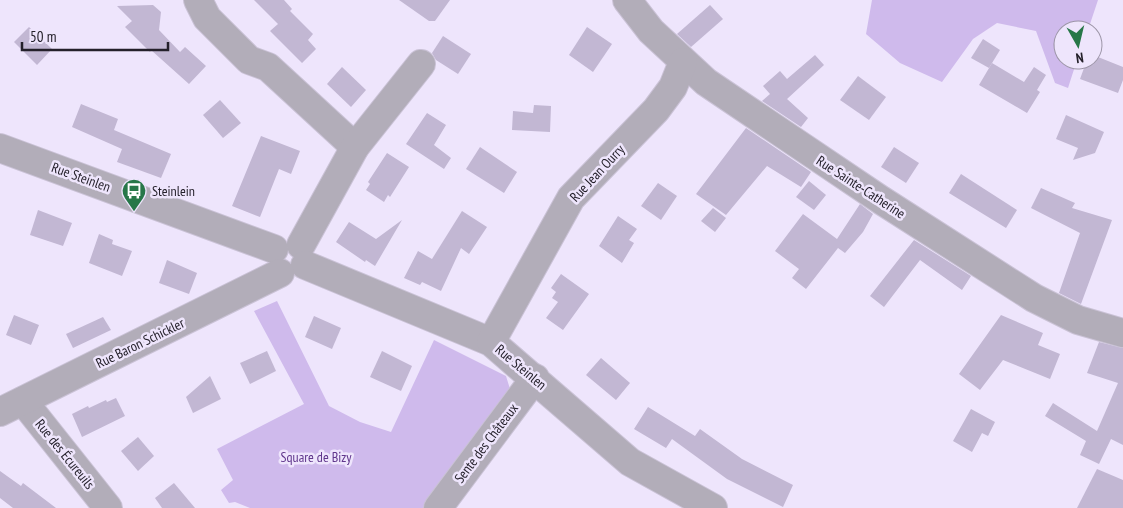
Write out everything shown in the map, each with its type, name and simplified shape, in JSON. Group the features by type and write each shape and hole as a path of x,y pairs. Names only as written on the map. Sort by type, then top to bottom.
{"street":[{"path":"198,0 207,18 249,60 268,67 355,147"},
{"name":"Rue Sainte-Catherine","path":"626,0 651,31 706,82 779,133 1034,298 1078,320 1123,333"},
{"name":"Rue Jean Ourry","path":"491,342 571,198 656,110 673,87 683,62"},
{"path":"290,258 355,147 421,64"},
{"name":"Rue Steinlen","path":"0,148 290,258 491,342 535,378 630,462 713,508"},
{"name":"Rue Baron Schickler","path":"11,406 290,258"},
{"name":"Sente des Châteaux","path":"438,508 535,378"},
{"name":"Rue des Écureuils","path":"11,406 108,508"}],"green space":[{"path":"872,0 1098,0 1091,20 1053,20 1053,70 1074,70 1068,88 1055,83 1036,31 997,23 973,39 942,82 900,63 866,34"},
{"name":"Square de Bizy","path":"277,301 329,406 360,422 391,432 434,340 506,376 510,389 426,508 250,508 235,502 229,503 221,490 233,480 217,449 304,404 254,311"}],"building":[{"path":"254,0 284,0 292,9 290,11 313,34 308,40 316,49 302,63 270,31 278,24"},
{"path":"399,0 450,0 435,21 429,21"},
{"path":"153,5 161,12 159,30 180,52 185,47 206,66 189,84 151,50 150,52 125,27 132,21 117,6"},
{"path":"710,5 723,19 691,47 677,34"},
{"path":"29,27 52,49 37,65 14,42"},
{"path":"587,27 612,44 593,72 569,55"},
{"path":"443,36 471,54 458,74 436,60 432,53"},
{"path":"983,39 1000,50 989,68 971,58"},
{"path":"815,55 824,65 787,99 808,118 801,127 762,101 770,94 763,86 780,71 787,79"},
{"path":"1103,59 1123,67 1123,80 1118,93 1080,79 1083,70 1103,70"},
{"path":"992,63 1024,82 1034,67 1046,75 1037,90 1040,92 1027,113 979,85"},
{"path":"342,67 366,90 351,107 327,84"},
{"path":"858,76 886,97 869,120 840,100"},
{"path":"220,100 241,123 223,138 203,115"},
{"path":"81,104 118,119 114,130 171,154 161,178 117,162 122,149 72,127"},
{"path":"534,105 551,106 550,132 512,130 513,111 533,113"},
{"path":"427,113 446,125 434,145 451,158 444,169 406,144"},
{"path":"1066,115 1104,132 1095,153 1073,160 1078,148 1056,139"},
{"path":"746,128 811,172 801,187 767,166 726,215 696,194"},
{"path":"261,136 300,151 291,174 279,169 260,217 232,206"},
{"path":"480,147 517,172 504,193 466,169"},
{"path":"894,147 919,163 906,183 881,167"},
{"path":"387,153 409,167 390,197 388,195 384,202 366,190 370,184 368,182"},
{"path":"961,174 1017,210 1006,228 949,193"},
{"path":"809,181 826,195 814,210 796,197"},
{"path":"658,183 677,196 661,220 641,206"},
{"path":"1041,188 1075,203 1072,208 1112,220 1081,304 1059,293 1080,233 1031,208"},
{"path":"860,204 873,214 863,232 845,253 838,248 806,289 792,278 799,269 775,251 803,214 837,239"},
{"path":"713,208 726,218 715,232 701,221"},
{"path":"38,210 72,223 63,246 30,235"},
{"path":"462,211 487,227 469,254 461,248 441,291 422,282 420,285 404,278 418,251 432,259"},
{"path":"618,216 637,229 629,240 634,243 622,263 599,246"},
{"path":"402,220 375,266 366,260 365,262 336,242 349,222 376,239"},
{"path":"99,234 113,240 112,244 132,251 122,276 89,263"},
{"path":"914,240 971,276 962,290 920,260 884,307 870,296"},
{"path":"167,260 197,273 189,294 159,283"},
{"path":"561,274 589,294 563,330 546,318 558,302 552,298 556,292 551,288"},
{"path":"14,315 39,325 31,345 6,335"},
{"path":"1001,315 1043,333 1038,345 1060,354 1050,379 1003,360 980,390 959,374"},
{"path":"314,316 341,328 332,349 305,337"},
{"path":"103,317 111,330 73,348 66,334"},
{"path":"1099,342 1123,348 1123,445 1111,439 1099,464 1080,455 1086,441 1045,416 1053,403 1097,431 1118,383 1087,373"},
{"path":"267,351 276,371 250,384 240,363"},
{"path":"382,351 412,366 401,391 370,377"},
{"path":"601,358 630,383 616,400 586,375"},
{"path":"210,376 221,399 193,413 186,397"},
{"path":"116,398 125,416 82,437 72,414 88,406 89,408 106,400 107,402"},
{"path":"648,407 695,436 700,429 742,459 793,485 783,507 727,479 672,439 666,448 634,429"},
{"path":"971,409 995,422 988,436 982,433 972,452 953,441"},
{"path":"138,437 154,456 138,471 121,451"},
{"path":"1097,469 1123,480 1123,508 1077,508"},
{"path":"0,471 21,486 23,483 56,508 13,508 0,498"},
{"path":"174,483 195,508 162,508 155,498"}],"place":[{"name":"Steinlein","path":"134,212"}]}
